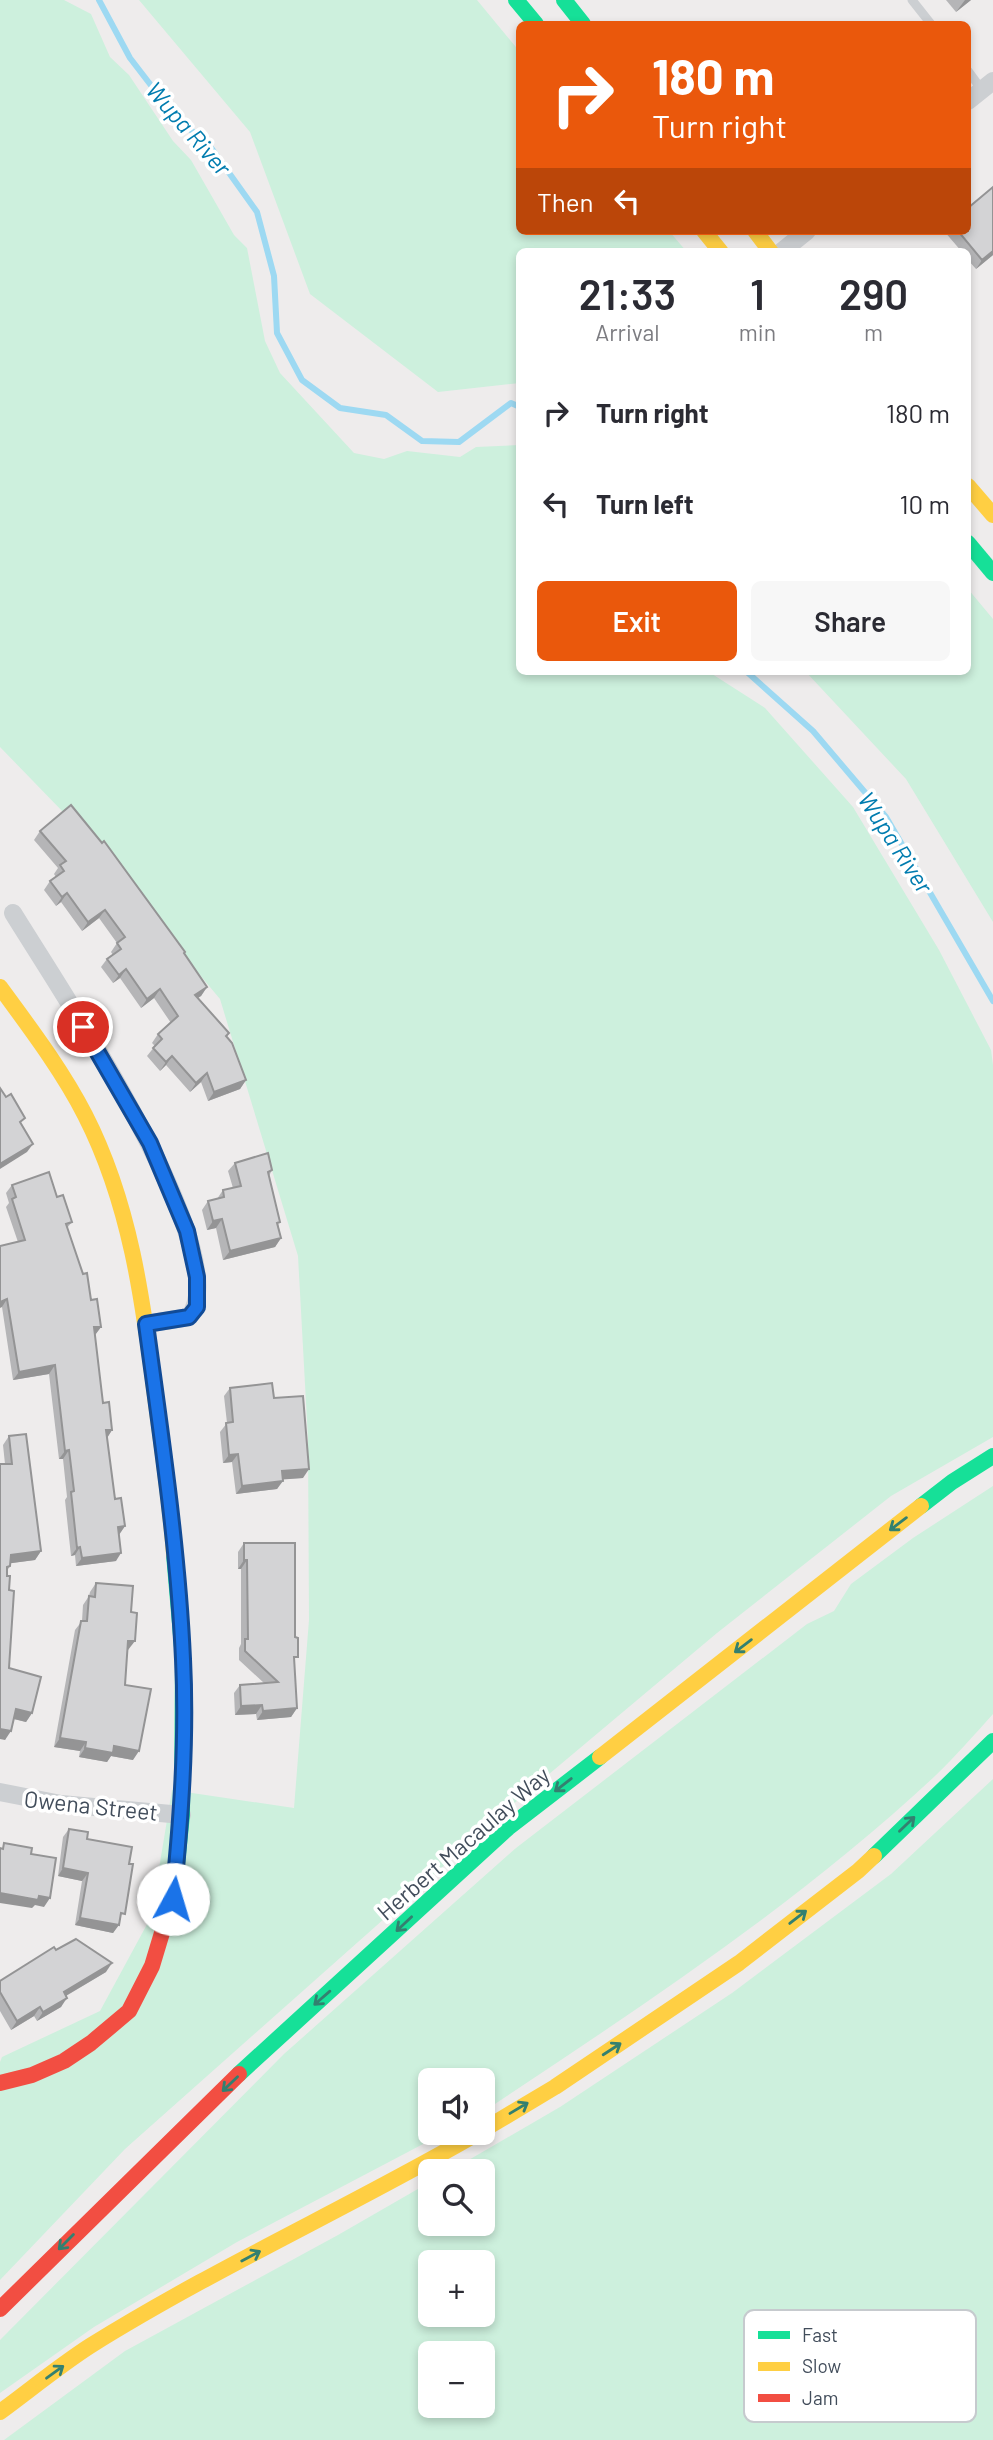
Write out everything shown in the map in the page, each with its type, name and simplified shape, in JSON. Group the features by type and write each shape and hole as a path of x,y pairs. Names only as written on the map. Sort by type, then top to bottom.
{"main road":[{"path":"516,0 534,21"},
{"path":"564,0 580,21"},
{"path":"576,0 581,21"},
{"path":"971,490 993,516"},
{"path":"971,547 993,573"},
{"path":"0,987 51,1058 85,1115 112,1177 131,1238 146,1324 172,1527 183,1660 182,1815 173,1899 152,1966 129,2011 91,2043 64,2061 32,2075 0,2083"},
{"name":"Herbert Macaulay Way","path":"0,2309 278,2036 508,1828 953,1482 993,1456"},
{"path":"495,2123 555,2087 739,1963 858,1871 993,1741"},
{"path":"0,2412 87,2348 146,2312 457,2145"}],"street":[{"path":"971,99 988,85"},
{"path":"786,248 802,235"},
{"path":"13,913 111,1072 150,1143 187,1231 197,1277 197,1307 189,1317 146,1324"},
{"name":"Owena Street","path":"0,1792 61,1804 182,1815"}],"lane":[{"path":"912,0 929,21"},
{"path":"971,73 988,85"}],"green space":[{"path":"0,0 64,0 91,14 110,57 129,75 173,141 191,160 234,235 247,248 265,341 280,373 354,453 384,459 407,451 460,457 476,447 516,445 516,675 714,675 765,708 853,807 939,950 991,1050 993,1437 891,1496 717,1633 511,1806 125,2149 0,2280 2,2057 100,2011 151,1917 172,1790 294,1808 309,1620 308,1439 298,1256 220,999 65,814 0,747"},
{"path":"139,0 477,0 516,47 516,235 672,235 684,248 516,248 516,383 438,392 310,294 250,132"},
{"path":"971,593 993,619 993,922 906,779 809,675 971,675"},
{"path":"993,1486 993,1714 935,1776 882,1823 772,1912 658,1994 495,2104 495,2068 418,2068 418,2145 421,2145 237,2242 94,2327 0,2393 0,2340 284,2054 516,1848 807,1624 834,1611 851,1584 913,1538"},
{"path":"993,1779 993,2440 4,2440 125,2351 418,2189 418,2236 495,2236 495,2159 470,2159 560,2107 732,1993 891,1874"}],"building":[{"path":"993,187 993,251 982,260 961,235 971,235 971,205"},
{"path":"71,805 102,843 104,841 185,952 207,987 195,995 229,1033 226,1036 232,1043 246,1080 214,1092 207,1073 196,1083 172,1056 166,1062 153,1048 162,1039 158,1034 178,1016 160,989 147,999 126,969 119,975 107,959 121,949 117,943 125,937 105,910 88,922 67,893 62,897 50,881 64,871 60,865 66,861 40,831"},
{"path":"0,1088 6,1097 11,1094 25,1118 20,1122 33,1144 0,1164"},
{"path":"268,1153 272,1170 268,1172 280,1222 277,1223 281,1238 230,1251 222,1219 213,1221 208,1201 224,1197 223,1190 241,1186 235,1163"},
{"path":"49,1172 57,1197 63,1195 72,1222 66,1224 83,1274 87,1273 91,1300 97,1299 101,1327 94,1327 103,1403 109,1402 112,1430 106,1430 115,1499 121,1498 125,1526 118,1527 121,1553 82,1558 80,1547 77,1548 71,1492 74,1491 69,1450 65,1451 55,1365 19,1372 7,1299 0,1302 0,1246 25,1240 12,1199 16,1197 12,1185"},
{"path":"272,1383 274,1398 303,1396 309,1469 282,1471 283,1481 242,1486 238,1454 229,1455 226,1423 233,1422 230,1388"},
{"path":"26,1434 41,1551 11,1555 10,1566 7,1567 7,1576 10,1576 9,1590 14,1591 9,1668 41,1677 32,1713 16,1709 11,1731 0,1729 0,1464 12,1464 9,1436"},
{"path":"244,1543 295,1543 295,1637 298,1638 298,1657 294,1657 297,1708 263,1711 262,1705 241,1706 240,1685 278,1682 245,1651 245,1639 248,1639 247,1560 244,1560"},
{"path":"96,1583 133,1586 131,1612 137,1613 135,1641 128,1641 125,1685 151,1689 139,1751 114,1746 113,1753 85,1748 86,1742 60,1738 81,1621 87,1621 89,1596 95,1597"},
{"path":"69,1829 88,1832 87,1839 132,1847 129,1864 133,1864 125,1914 121,1913 119,1925 80,1918 88,1873 63,1868"},
{"path":"4,1843 32,1848 31,1854 56,1858 50,1898 39,1896 38,1900 0,1893 0,1848 3,1849"},
{"path":"76,1939 112,1963 64,1992 67,1998 43,2012 40,2007 17,2021 0,1992 0,1981 54,1947 56,1950"}],"waterway":[{"name":"Wupa River","path":"99,0 130,58 173,114 212,149 257,212 274,276 277,333 302,380 340,408 386,415 422,441 459,442 511,403 516,405"},
{"name":"Wupa River","path":"750,675 813,731 886,817 993,1001"}],"traffic: fast":[{"path":"516,0 534,21"},
{"path":"564,0 581,21"},
{"path":"971,547 993,573"},
{"path":"921,1506 993,1456"},
{"path":"174,1554 183,1659 182,1815 174,1893"},
{"path":"874,1856 993,1741"},
{"path":"239,2074 508,1828 600,1757"}],"traffic: slow":[{"path":"707,235 718,248"},
{"path":"758,235 768,248"},
{"path":"971,489 993,515"},
{"path":"0,987 76,1098 100,1148 124,1217 145,1324 174,1554"},
{"path":"600,1757 921,1506"},
{"path":"495,2123 555,2087 739,1963 874,1856"},
{"path":"0,2412 78,2354 137,2317 456,2145"}],"traffic: jam":[{"path":"0,2083 32,2075 64,2061 91,2043 129,2011 152,1966 174,1893"},
{"path":"0,2309 239,2074"}],"route":[{"path":"83,1027 150,1143 187,1231 197,1277 197,1307 189,1317 146,1324 172,1527 183,1660 182,1815 173,1899"}]}
